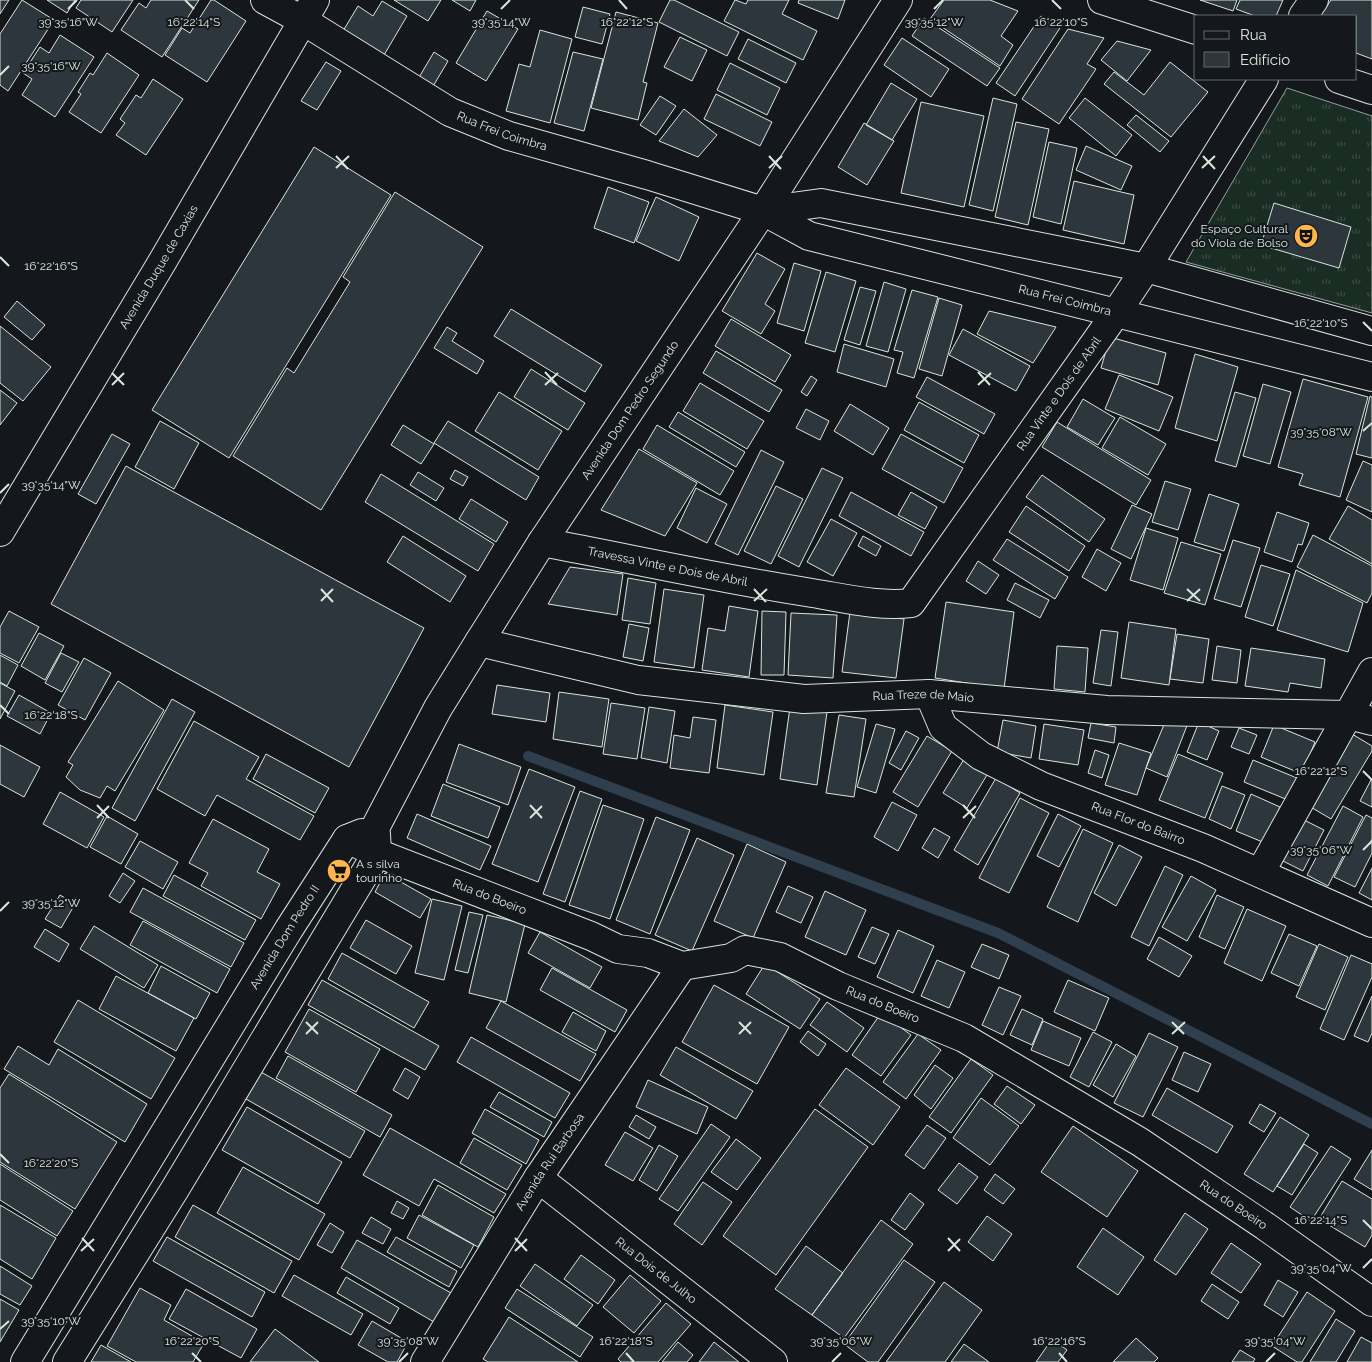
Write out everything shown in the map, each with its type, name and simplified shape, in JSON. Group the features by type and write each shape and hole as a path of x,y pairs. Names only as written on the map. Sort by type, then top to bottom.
{"street":[{"name":"Rua Frei Coimbra","path":"265,0 309,10 395,79 450,112 509,136 647,175 763,211 809,236 1372,377"},
{"name":"Avenida Dom Pedro Segundo","path":"376,840 438,708 478,642 542,542 763,211 898,0"},
{"path":"1102,0 1194,29"},
{"path":"1304,15 1314,0"},
{"name":"Avenida Duque de Caxias","path":"0,532 156,272 309,10"},
{"name":"Rua Vinte e Dois de Abril","path":"911,603 1146,268 1263,80"},
{"path":"1342,80 1372,90"},
{"name":"Rua Frei Coimbra","path":"763,211 821,203 1146,268 1372,332"},
{"name":"Travessa Vinte e Dois de Abril","path":"542,542 782,588 869,601 898,604 911,603"},
{"name":"Rua Treze de Maio","path":"478,642 638,680 804,699 929,694 1106,710 1360,718"},
{"path":"1260,873 1360,718 1372,672"},
{"name":"Rua Flor do Bairro","path":"929,694 943,728 981,756 1041,786 1203,848 1372,923"},
{"name":"Rua do Boeiro","path":"347,839 376,840 618,949 648,953 682,966 731,958 745,950 780,957 838,986 964,1038 1140,1142 1266,1226 1372,1302"},
{"name":"Avenida Dom Pedro II","path":"25,1362 347,839"},
{"path":"67,1362 175,1188 376,840"},
{"name":"Avenida Rui Barbosa","path":"425,1362 538,1178 682,966"},
{"path":"142,1170 175,1188"},
{"name":"Rua Dois de Julho","path":"538,1178 773,1362"}],"green space":[{"path":"1287,88 1372,116 1372,313 1186,262"}],"building":[{"path":"0,0 9,0 0,14"},
{"path":"22,0 54,20 8,91 0,85 0,34"},
{"path":"47,0 75,0 67,13"},
{"path":"81,0 133,0 112,32 76,8"},
{"path":"151,0 199,0 162,57 121,30 139,3 146,8"},
{"path":"211,0 214,0 246,21 207,82 165,55 182,28 190,33"},
{"path":"394,0 441,0 428,21"},
{"path":"452,0 476,0 470,11"},
{"path":"670,0 674,0 739,32 727,56 659,22"},
{"path":"735,0 746,4 748,0 789,0 782,14 817,31 803,60 724,21"},
{"path":"799,0 845,0 838,19 798,3"},
{"path":"944,0 990,0 1018,11 1001,36 1013,45 1000,66 930,19"},
{"path":"1200,0 1237,0 1233,11"},
{"path":"1240,0 1283,0 1276,15 1252,15 1236,9"},
{"path":"1331,0 1372,0 1372,59 1357,53 1357,15 1321,15"},
{"path":"382,1 407,16 384,55 343,31 358,6 373,16"},
{"path":"583,7 610,14 602,44 575,37"},
{"path":"487,11 518,29 486,81 456,63"},
{"path":"616,12 658,23 643,82 647,83 638,120 591,108"},
{"path":"1041,16 1060,28 1015,96 996,83"},
{"path":"924,18 1000,68 987,86 912,36"},
{"path":"1068,29 1104,38 1087,64 1096,69 1059,124 1022,99"},
{"path":"540,30 572,39 550,123 506,111 519,64 530,67"},
{"path":"60,35 94,57 55,117 22,95 32,79 23,73 40,47 49,53"},
{"path":"680,37 707,50 692,81 664,67"},
{"path":"902,38 949,69 931,97 884,65"},
{"path":"748,39 796,63 786,83 738,59"},
{"path":"1117,41 1151,50 1127,81 1101,60"},
{"path":"434,52 448,61 432,88 418,79"},
{"path":"573,52 603,59 584,131 554,123"},
{"path":"107,53 139,75 101,133 69,112 81,94 78,92 90,73 93,75"},
{"path":"326,62 341,71 317,110 301,101"},
{"path":"1170,62 1208,92 1171,137 1104,84 1114,72 1144,95"},
{"path":"730,63 780,88 767,115 717,90"},
{"path":"153,79 183,99 146,155 116,135 125,123 120,119 136,95 141,98"},
{"path":"891,83 917,99 892,140 866,125"},
{"path":"716,94 772,122 760,146 704,119"},
{"path":"660,96 676,106 656,135 640,125"},
{"path":"993,98 1017,104 993,211 969,205"},
{"path":"1085,98 1132,135 1116,156 1069,118"},
{"path":"921,102 984,116 964,207 901,193"},
{"path":"684,109 717,135 698,157 659,141"},
{"path":"1136,115 1169,141 1160,152 1127,125"},
{"path":"1016,122 1049,129 1028,225 995,217"},
{"path":"864,123 894,141 867,185 838,167"},
{"path":"1049,142 1077,148 1061,224 1033,217"},
{"path":"1086,146 1132,166 1121,190 1076,170"},
{"path":"314,147 391,195 229,458 152,410"},
{"path":"1074,181 1134,195 1124,244 1063,230"},
{"path":"608,187 649,202 634,243 594,228"},
{"path":"395,192 483,247 321,510 233,456 287,368 294,373 350,282 343,277"},
{"path":"656,197 699,217 679,261 636,241"},
{"name":"Espaço Cultural do Viola de Bolso","path":"1274,203 1351,227 1339,268 1261,245"},
{"path":"757,253 785,269 765,304 775,311 761,334 722,311"},
{"path":"794,263 821,271 804,331 777,323"},
{"path":"826,272 856,281 835,352 805,343"},
{"path":"884,282 906,289 888,352 866,346"},
{"path":"860,287 876,291 860,345 844,340"},
{"path":"912,290 938,297 914,378 897,373 903,352 894,350"},
{"path":"939,298 962,305 942,376 919,369"},
{"path":"17,301 45,325 32,340 4,317"},
{"path":"511,309 602,365 585,392 494,336"},
{"path":"989,311 1056,327 1033,363 977,334"},
{"path":"731,319 791,355 775,382 715,346"},
{"path":"0,326 51,367 23,401 0,383"},
{"path":"447,327 457,333 452,341 484,361 477,374 434,348"},
{"path":"963,329 1030,366 1016,391 949,355"},
{"path":"1110,337 1166,353 1158,385 1101,368"},
{"path":"844,344 894,359 886,387 837,372"},
{"path":"716,351 782,390 769,412 703,373"},
{"path":"1195,354 1238,367 1217,441 1175,428"},
{"path":"531,369 585,403 568,430 514,397"},
{"path":"1119,375 1173,397 1159,431 1105,409"},
{"path":"811,376 817,380 807,396 801,392"},
{"path":"927,377 995,414 984,434 916,397"},
{"path":"1303,379 1368,397 1340,497 1299,485 1303,474 1278,467"},
{"path":"700,383 764,421 747,449 683,411"},
{"path":"1263,384 1291,392 1270,464 1243,456"},
{"path":"0,390 17,403 0,425"},
{"path":"499,392 562,431 538,470 475,431"},
{"path":"1235,392 1256,398 1236,467 1215,461"},
{"path":"1370,396 1372,397 1372,458 1356,454"},
{"path":"1083,399 1115,418 1098,445 1067,427"},
{"path":"919,402 979,435 964,463 904,430"},
{"path":"850,404 889,428 873,455 834,431"},
{"path":"806,409 829,421 820,440 796,428"},
{"path":"678,412 745,452 736,467 669,427"},
{"path":"1120,417 1166,444 1148,475 1102,448"},
{"path":"160,421 199,443 174,489 135,467"},
{"path":"448,421 539,477 526,500 434,443"},
{"path":"1057,422 1151,480 1136,505 1042,447"},
{"path":"403,425 434,444 421,464 391,445"},
{"path":"657,425 734,471 720,495 643,449"},
{"path":"112,434 130,444 96,504 78,494"},
{"path":"901,434 963,468 944,503 882,469"},
{"path":"639,449 697,483 665,536 601,510"},
{"path":"761,450 784,462 738,555 715,544"},
{"path":"1363,461 1372,465 1372,512 1346,500"},
{"path":"126,466 424,628 349,767 51,604"},
{"path":"822,468 843,478 799,567 778,556"},
{"path":"455,470 468,477 463,486 450,479"},
{"path":"418,472 444,488 436,501 410,485"},
{"path":"381,474 494,544 478,571 365,502"},
{"path":"1042,475 1105,519 1089,542 1026,497"},
{"path":"1165,481 1191,489 1178,530 1152,522"},
{"path":"776,486 803,499 771,564 744,551"},
{"path":"696,488 727,504 707,543 677,528"},
{"path":"851,492 924,532 911,556 839,516"},
{"path":"911,492 937,507 925,529 898,515"},
{"path":"1209,494 1239,504 1224,551 1194,542"},
{"path":"471,499 508,522 496,542 459,519"},
{"path":"1132,505 1152,514 1131,559 1111,549"},
{"path":"1026,506 1085,546 1069,571 1009,532"},
{"path":"1348,506 1372,520 1372,564 1329,539"},
{"path":"1277,512 1309,523 1302,545 1298,544 1292,562 1264,552"},
{"path":"831,519 857,533 833,576 807,562"},
{"path":"1146,528 1178,538 1163,590 1130,580"},
{"path":"1313,535 1372,566 1372,593 1367,603 1297,567"},
{"path":"403,536 466,576 450,602 387,562"},
{"path":"863,536 881,546 876,556 858,546"},
{"path":"1007,539 1068,577 1055,599 993,560"},
{"path":"1233,540 1260,548 1241,607 1214,599"},
{"path":"1181,542 1221,554 1205,605 1164,593"},
{"path":"1097,549 1121,563 1106,591 1082,577"},
{"path":"978,561 999,575 986,594 966,581"},
{"path":"1261,565 1290,574 1273,626 1245,617"},
{"path":"570,567 623,574 617,615 548,604"},
{"path":"1296,570 1363,603 1348,652 1277,630"},
{"path":"628,578 656,583 650,624 622,620"},
{"path":"1015,583 1049,600 1040,618 1007,600"},
{"path":"664,589 704,595 694,668 654,662"},
{"path":"946,602 1014,612 1004,689 935,678"},
{"path":"729,606 758,611 749,677 702,670 708,628 725,631"},
{"path":"9,611 39,627 19,663 0,653 0,627"},
{"path":"762,611 786,612 784,675 761,675"},
{"path":"850,612 904,619 896,678 842,672"},
{"path":"791,613 837,615 833,678 788,675"},
{"path":"1129,622 1176,629 1169,685 1121,678"},
{"path":"629,624 649,628 643,661 623,657"},
{"path":"1101,630 1118,632 1111,686 1093,683"},
{"path":"39,633 64,646 45,680 21,666"},
{"path":"1177,634 1209,639 1203,683 1170,679"},
{"path":"1057,646 1088,648 1085,692 1054,689"},
{"path":"1217,646 1241,650 1237,683 1212,680"},
{"path":"1251,648 1325,659 1321,688 1290,683 1288,692 1245,686"},
{"path":"61,653 79,662 62,692 45,683"},
{"path":"0,655 18,665 7,686 0,682"},
{"path":"84,658 111,673 85,720 58,705"},
{"path":"118,681 164,710 115,791 107,786 100,798 80,790 66,777 73,765 68,762"},
{"path":"0,683 15,691 0,719"},
{"path":"497,685 550,693 546,722 492,714"},
{"path":"559,692 609,699 602,747 553,739"},
{"path":"19,695 51,713 40,734 7,716"},
{"path":"172,699 195,712 135,821 112,808"},
{"path":"611,703 645,708 637,759 603,754"},
{"path":"725,705 773,712 764,775 717,768"},
{"path":"649,707 675,711 667,763 641,758"},
{"path":"790,707 827,712 817,785 780,779"},
{"path":"839,715 866,719 854,797 826,793"},
{"path":"1168,715 1188,723 1167,777 1146,768"},
{"path":"693,717 716,720 709,773 670,768 674,735 690,738"},
{"path":"1003,720 1036,726 1031,758 997,752"},
{"path":"194,721 259,757 246,779 314,816 300,840 217,795 205,816 157,789"},
{"path":"1199,722 1219,731 1207,760 1187,752"},
{"path":"1091,723 1116,727 1114,743 1088,738"},
{"path":"876,724 895,729 876,793 857,787"},
{"path":"1044,724 1084,730 1078,765 1039,759"},
{"path":"1274,725 1315,742 1302,774 1261,757"},
{"path":"1239,728 1257,735 1249,754 1231,747"},
{"path":"906,731 919,738 901,770 889,763"},
{"path":"1352,734 1372,746 1372,751 1331,819 1309,806"},
{"path":"927,736 952,751 918,807 893,792"},
{"path":"1119,743 1151,753 1137,795 1105,785"},
{"path":"459,744 521,767 508,805 446,782"},
{"path":"0,745 40,767 24,797 0,784"},
{"path":"1095,750 1109,755 1102,778 1088,773"},
{"path":"266,754 329,788 315,813 253,779"},
{"path":"1178,754 1223,773 1205,818 1159,800"},
{"path":"966,756 990,770 967,808 943,793"},
{"path":"1253,760 1297,778 1288,800 1244,782"},
{"path":"529,769 575,787 538,882 492,864"},
{"path":"996,778 1020,793 978,865 954,850"},
{"path":"1372,778 1372,807 1360,801"},
{"path":"443,784 500,807 488,838 431,816"},
{"path":"1222,786 1245,795 1231,829 1209,819"},
{"path":"580,791 602,799 565,902 543,894"},
{"path":"60,792 104,817 87,848 43,824"},
{"path":"1251,794 1280,807 1265,843 1236,831"},
{"path":"1020,798 1049,813 1009,893 979,878"},
{"path":"892,802 917,815 898,851 874,837"},
{"path":"603,805 644,819 610,919 569,905"},
{"path":"1343,806 1363,817 1328,886 1307,875"},
{"path":"417,814 491,846 480,870 407,838"},
{"path":"1058,814 1081,826 1059,867 1037,856"},
{"path":"1366,815 1372,818 1372,839 1370,843 1372,844 1372,853 1355,887 1334,877"},
{"path":"107,816 138,834 121,864 90,847"},
{"path":"656,817 690,830 650,934 616,920"},
{"path":"213,819 269,849 257,872 280,884 261,919 201,886 208,873 189,863"},
{"path":"1304,820 1324,830 1303,871 1283,861"},
{"path":"934,828 950,837 938,858 922,848"},
{"path":"1083,829 1113,843 1078,922 1047,907"},
{"path":"697,838 734,855 692,951 655,935"},
{"path":"140,841 178,862 163,889 125,867"},
{"path":"747,844 786,862 753,938 714,921"},
{"path":"1119,845 1142,857 1116,906 1094,893"},
{"path":"1165,866 1183,875 1149,946 1131,937"},
{"path":"1372,868 1372,900 1359,893"},
{"path":"123,873 135,881 120,903 109,896"},
{"path":"385,873 431,899 420,918 375,892"},
{"path":"174,875 256,920 245,940 163,896"},
{"path":"1191,876 1216,890 1187,941 1162,927"},
{"path":"788,886 813,897 801,923 776,912"},
{"path":"143,888 244,943 231,967 130,912"},
{"path":"825,891 866,910 846,955 805,937"},
{"path":"60,895 75,904 61,928 45,919"},
{"path":"1217,895 1244,907 1225,949 1199,937"},
{"path":"432,899 462,906 444,980 415,973"},
{"path":"1247,909 1286,926 1262,981 1224,963"},
{"path":"469,912 483,915 468,973 455,970"},
{"path":"487,915 525,924 506,1002 469,993"},
{"path":"366,920 412,946 396,974 350,948"},
{"path":"143,921 230,969 217,993 130,945"},
{"path":"94,926 158,965 144,988 80,949"},
{"path":"872,927 889,934 875,964 858,957"},
{"path":"45,929 69,944 59,962 34,947"},
{"path":"898,930 934,946 913,993 877,977"},
{"path":"540,932 602,967 590,988 528,953"},
{"path":"1289,934 1317,946 1299,986 1271,973"},
{"path":"1159,937 1192,956 1179,977 1147,959"},
{"path":"982,944 1009,955 999,979 971,967"},
{"path":"1319,944 1348,957 1325,1010 1296,997"},
{"path":"342,953 429,1002 414,1028 328,979"},
{"path":"1351,955 1372,964 1372,977 1344,1040 1320,1029"},
{"path":"937,960 965,972 949,1008 921,996"},
{"path":"765,964 820,999 800,1029 746,994"},
{"path":"161,966 210,993 196,1019 148,993"},
{"path":"552,968 627,1010 615,1032 540,990"},
{"path":"116,976 194,1018 176,1051 99,1009"},
{"path":"322,980 439,1046 425,1070 308,1005"},
{"path":"1068,980 1109,998 1095,1031 1054,1012"},
{"path":"714,985 789,1027 757,1084 682,1042"},
{"path":"999,987 1021,996 1003,1035 982,1025"},
{"path":"1372,996 1372,1033 1368,1042 1354,1036"},
{"path":"78,1000 175,1058 151,1099 54,1042"},
{"path":"501,1001 596,1054 580,1081 486,1028"},
{"path":"827,1002 864,1028 847,1052 810,1025"},
{"path":"309,1009 380,1049 356,1092 285,1052"},
{"path":"1022,1009 1043,1019 1032,1045 1010,1035"},
{"path":"573,1012 606,1031 596,1051 562,1032"},
{"path":"881,1013 911,1035 881,1076 852,1055"},
{"path":"1043,1021 1081,1038 1069,1066 1031,1050"},
{"path":"808,1031 826,1044 818,1056 800,1042"},
{"path":"1093,1032 1112,1042 1089,1087 1070,1077"},
{"path":"1149,1033 1178,1047 1143,1117 1114,1103"},
{"path":"918,1034 941,1050 906,1099 883,1082"},
{"path":"471,1037 570,1093 555,1118 457,1062"},
{"path":"1116,1044 1136,1056 1113,1097 1093,1085"},
{"path":"18,1046 49,1065 58,1049 147,1104 125,1142 4,1069"},
{"path":"676,1047 753,1091 736,1119 660,1075"},
{"path":"1184,1052 1211,1064 1198,1092 1172,1080"},
{"path":"288,1056 392,1115 380,1137 276,1078"},
{"path":"971,1059 993,1075 951,1133 929,1117"},
{"path":"935,1065 953,1078 931,1109 914,1095"},
{"path":"405,1068 420,1077 408,1099 393,1090"},
{"path":"846,1068 900,1107 873,1145 819,1105"},
{"path":"261,1072 365,1131 350,1158 246,1099"},
{"path":"9,1074 117,1142 75,1209 0,1162 0,1088"},
{"path":"648,1080 708,1107 697,1134 636,1107"},
{"path":"1007,1086 1035,1105 1021,1124 994,1104"},
{"path":"1167,1088 1233,1126 1217,1153 1152,1115"},
{"path":"499,1092 552,1122 544,1137 490,1107"},
{"path":"981,1098 1019,1126 990,1165 953,1138"},
{"path":"1260,1104 1276,1113 1264,1132 1249,1123"},
{"path":"247,1107 342,1162 318,1204 222,1150"},
{"path":"485,1109 539,1140 526,1164 472,1133"},
{"path":"815,1109 868,1147 776,1275 723,1236"},
{"path":"636,1115 656,1127 649,1139 629,1127"},
{"path":"1280,1117 1309,1135 1273,1192 1244,1174"},
{"path":"711,1124 730,1137 678,1211 659,1199"},
{"path":"927,1125 946,1138 924,1169 905,1155"},
{"path":"1073,1126 1138,1171 1107,1217 1041,1172"},
{"path":"390,1128 506,1194 494,1213 434,1179 419,1206 363,1175"},
{"path":"625,1132 653,1148 633,1181 605,1165"},
{"path":"474,1138 522,1165 507,1190 460,1163"},
{"path":"736,1139 761,1158 737,1190 711,1172"},
{"path":"1304,1144 1318,1153 1292,1195 1277,1186"},
{"path":"659,1145 678,1156 657,1191 639,1180"},
{"path":"1331,1146 1351,1159 1311,1221 1290,1207"},
{"path":"1372,1150 1372,1190 1354,1179"},
{"path":"959,1163 978,1177 957,1204 938,1190"},
{"path":"0,1164 73,1211 57,1236 0,1200"},
{"path":"243,1167 325,1214 299,1260 217,1213"},
{"path":"995,1174 1015,1189 1003,1204 984,1190"},
{"path":"1342,1181 1372,1199 1372,1235 1365,1247 1319,1219"},
{"path":"703,1182 732,1202 702,1245 674,1224"},
{"path":"438,1185 494,1217 478,1247 422,1215"},
{"path":"910,1193 924,1204 905,1230 891,1220"},
{"path":"397,1201 409,1208 403,1219 391,1213"},
{"path":"0,1205 56,1238 32,1279 0,1259"},
{"path":"193,1205 292,1261 274,1293 175,1237"},
{"path":"1185,1213 1208,1229 1176,1275 1154,1260"},
{"path":"419,1215 474,1245 461,1268 407,1238"},
{"path":"987,1216 1012,1234 993,1261 968,1242"},
{"path":"371,1217 391,1229 383,1244 362,1233"},
{"path":"881,1220 913,1244 844,1338 812,1315"},
{"path":"330,1223 344,1232 332,1253 317,1245"},
{"path":"1103,1228 1144,1257 1118,1295 1077,1267"},
{"path":"167,1237 265,1292 252,1317 153,1261"},
{"path":"396,1237 457,1271 449,1287 387,1252"},
{"path":"357,1240 451,1293 434,1322 341,1268"},
{"path":"1231,1243 1261,1264 1241,1293 1211,1273"},
{"path":"806,1246 843,1273 812,1315 775,1289"},
{"path":"581,1255 615,1280 598,1304 564,1279"},
{"path":"904,1260 935,1282 878,1362 868,1362 844,1344"},
{"path":"535,1264 593,1305 577,1326 520,1286"},
{"path":"0,1266 32,1286 20,1305 0,1294"},
{"path":"294,1275 363,1314 351,1335 282,1296"},
{"path":"630,1275 661,1301 634,1333 603,1307"},
{"path":"346,1277 399,1308 390,1324 337,1293"},
{"path":"1278,1280 1298,1292 1283,1317 1264,1305"},
{"path":"944,1282 982,1310 945,1362 886,1362"},
{"path":"1212,1284 1239,1302 1228,1319 1201,1301"},
{"path":"140,1288 171,1305 164,1320 204,1343 193,1362 136,1362 107,1346"},
{"path":"186,1289 257,1329 241,1358 169,1319"},
{"path":"517,1289 593,1337 580,1357 505,1308"},
{"path":"1307,1292 1335,1311 1302,1362 1297,1362 1272,1346"},
{"path":"0,1299 19,1310 0,1342"},
{"path":"666,1303 691,1324 658,1362 621,1362 618,1359"},
{"path":"509,1317 578,1362 488,1362 483,1359"},
{"path":"1336,1319 1355,1331 1336,1362 1310,1362"},
{"path":"372,1321 408,1342 397,1362 388,1362 358,1345"},
{"path":"275,1329 319,1362 250,1362"},
{"path":"1361,1337 1372,1343 1372,1362 1347,1362"},
{"path":"1136,1338 1158,1358 1154,1362 1113,1362"},
{"path":"1052,1339 1067,1350 1058,1362 1036,1362"},
{"path":"678,1342 693,1355 687,1362 662,1362"},
{"path":"714,1342 739,1362 699,1362"},
{"path":"964,1344 989,1362 951,1362"},
{"path":"101,1345 131,1362 91,1362"},
{"path":"1240,1350 1255,1359 1253,1362 1232,1362"}],"waterway":[{"path":"528,756 998,933 1372,1124"}],"place":[{"name":"Espaço Cultural do Viola de Bolso","path":"1306,236"},
{"name":"A s silva tourinho","path":"339,871"}]}
